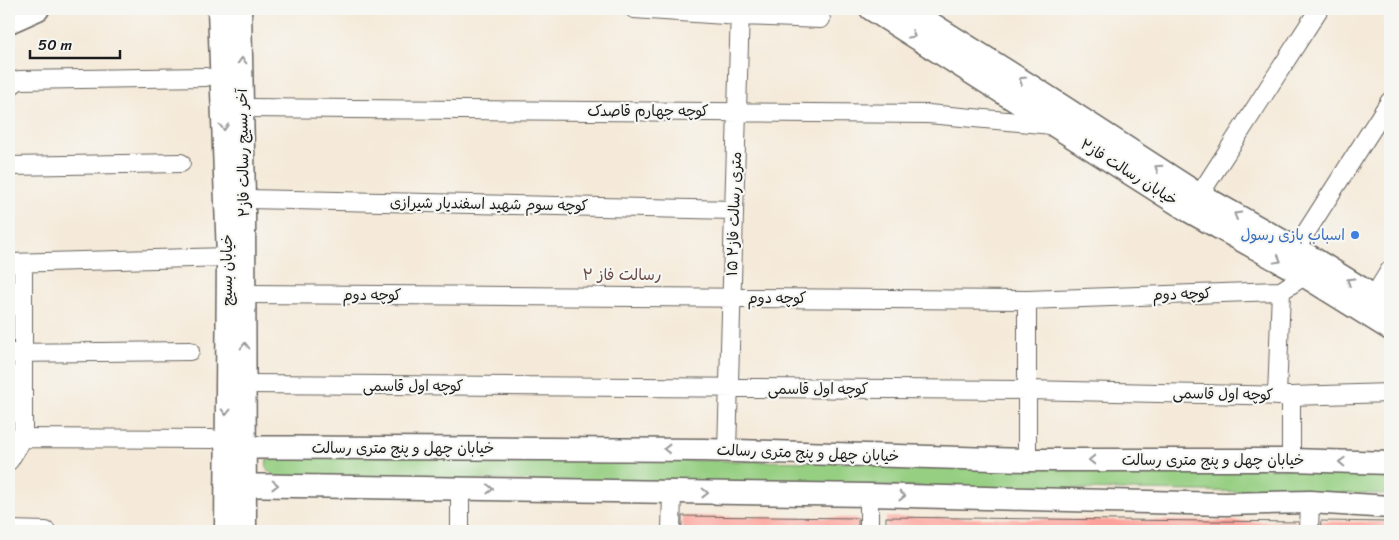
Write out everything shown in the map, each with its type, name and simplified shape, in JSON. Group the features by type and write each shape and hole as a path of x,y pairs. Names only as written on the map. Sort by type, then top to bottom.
{"main road":[{"path":"9,22 38,9"},
{"name":"خیابان بسیج","path":"219,9 228,257 228,444 244,531"},
{"name":"آخر بسیج رسالت فاز۲","path":"228,444 245,384 243,108 240,9"},
{"name":"خیابان رسالت فاز۲","path":"871,9 975,63 1194,202"},
{"name":"خیابان رسالت فاز۲","path":"908,9 1052,125 1303,260 1390,329"},
{"path":"1303,260 1382,301"},
{"name":"خیابان چهل و پنج متری رسالت","path":"228,444 727,450 1028,460 1291,460 1390,463"},
{"path":"236,485 869,495 1224,504 1310,502 1390,507"},
{"name":"خیابان بسیج","path":"226,531 236,485"}],"street":[{"path":"634,9 740,13 821,19"},
{"path":"1194,202 1319,9"},
{"name":"۱۵ متری رسالت فاز۲","path":"727,450 740,13"},
{"path":"9,87 19,80 206,77"},
{"path":"1303,260 1390,101"},
{"name":"کوچه چهارم قاصدک","path":"243,108 928,114 1052,125"},
{"path":"9,166 181,163"},
{"name":"کوچه سوم شهید اسفندیار شیرازی","path":"244,199 734,210"},
{"path":"9,461 16,438 16,263 228,257"},
{"name":"کوچه دوم","path":"245,294 1027,300 1281,290 1303,260"},
{"path":"1382,301 1390,270"},
{"path":"1281,290 1284,396 1291,460"},
{"path":"1027,300 1028,460"},
{"path":"16,353 190,351"},
{"name":"کوچه اول قاسمی","path":"245,384 1027,390 1284,396 1390,392"},
{"path":"16,438 228,444"},
{"path":"460,488 460,531"},
{"path":"671,531 672,492"},
{"path":"869,495 869,531"},
{"path":"1309,531 1310,502"},
{"path":"9,530 46,531"}],"green space":[{"path":"316,455 1390,470 1390,494 283,477 270,473 266,464 267,460"}],"building":[{"path":"682,516 858,518 858,531 682,531"},
{"path":"886,517 1299,522 1298,531 886,531"},
{"path":"1321,521 1390,522 1390,531 1320,531"}],"place":[{"name":"اسباب بازی رسول","path":"1355,235"}],"district":[{"name":"رسالت فاز ۲","path":"622,274"}]}
